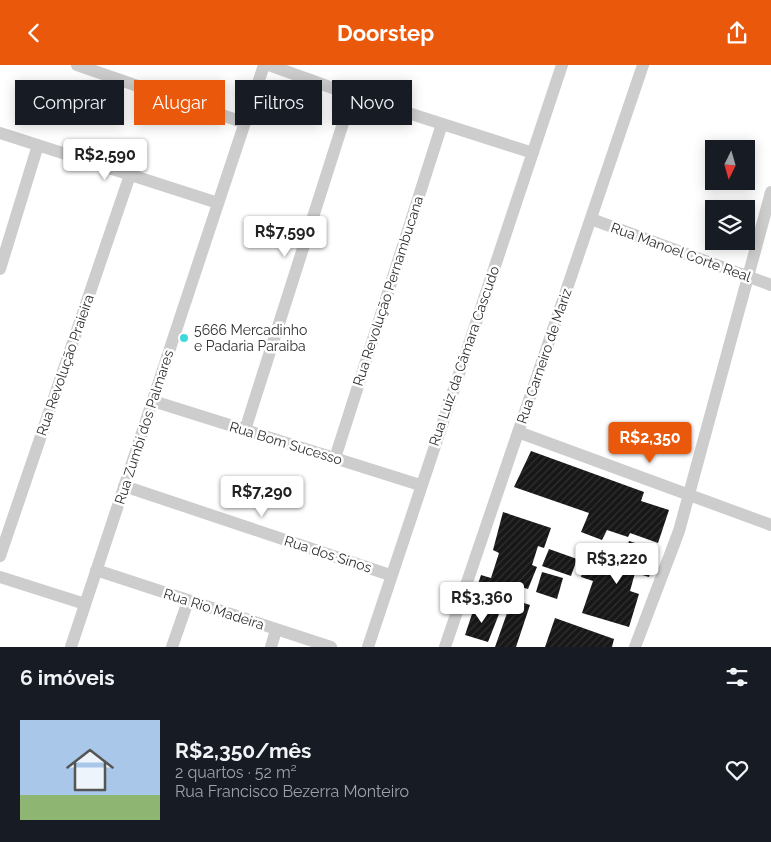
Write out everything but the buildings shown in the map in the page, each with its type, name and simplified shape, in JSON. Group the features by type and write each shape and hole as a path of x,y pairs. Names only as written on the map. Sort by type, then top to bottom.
{"street":[{"path":"77,65 235,120"},
{"name":"Rua Zumbi dos Palmares","path":"259,80 264,65"},
{"path":"269,65 332,88"},
{"name":"Rua Carneiro de Mariz","path":"448,646 642,65"},
{"name":"Rua Luiz da Câmara Cascudo","path":"368,647 420,485 533,153 559,66"},
{"path":"412,114 533,153"},
{"name":"Rua Revolução Pernambucana","path":"335,458 442,124"},
{"name":"Rua Zumbi dos Palmares","path":"71,647 244,125"},
{"path":"245,430 342,125"},
{"path":"0,133 218,203"},
{"path":"0,269 38,145"},
{"name":"Rua Revolução Praieira","path":"0,555 130,175"},
{"path":"636,647 680,531 771,192"},
{"name":"Rua Manoel Corte Real","path":"591,219 771,285"},
{"name":"Rua Bom Sucesso","path":"153,401 420,485"},
{"path":"518,432 690,493 771,525"},
{"name":"Rua dos Sinos","path":"124,486 390,575"},
{"name":"Rua Rio Madeira","path":"96,570 331,647"},
{"path":"0,577 85,604"},
{"path":"172,647 188,601"},
{"path":"271,647 276,629"}],"place":[{"name":"5666 Mercadinho e Padaria Paraiba","path":"184,338"}]}
